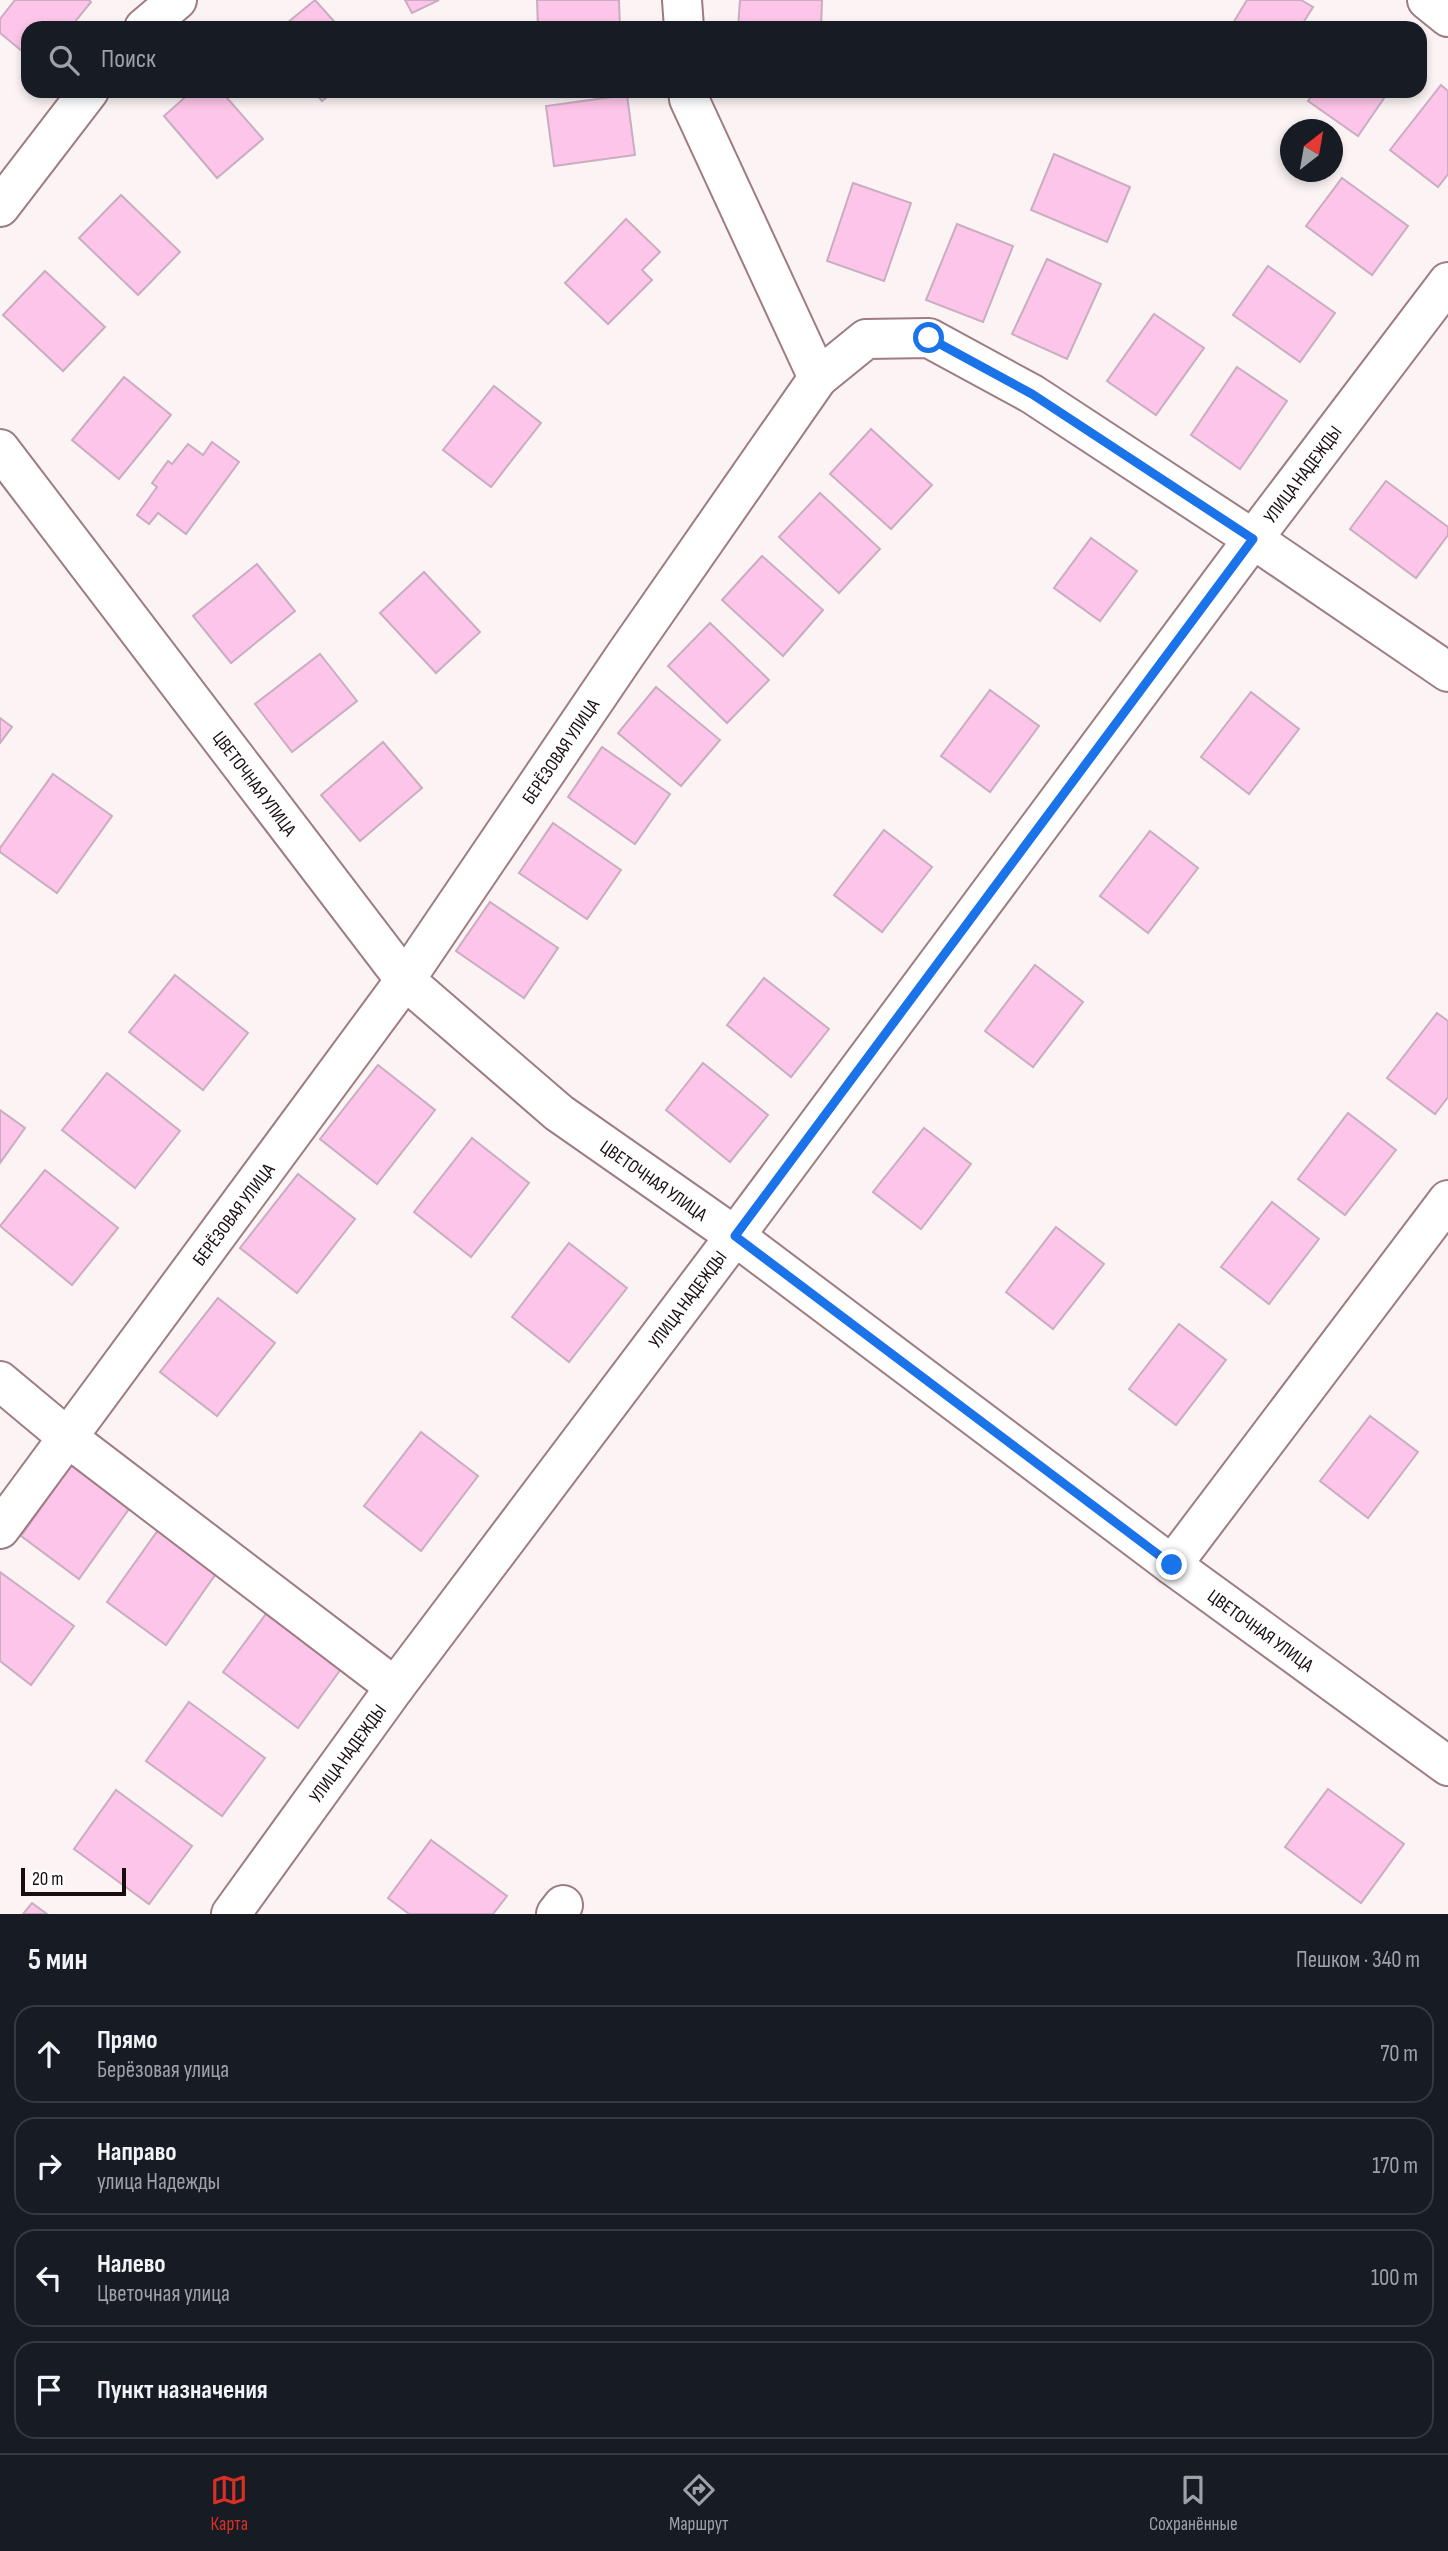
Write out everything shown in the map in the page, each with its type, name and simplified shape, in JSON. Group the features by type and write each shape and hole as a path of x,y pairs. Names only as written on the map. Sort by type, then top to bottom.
{"street":[{"path":"152,21 177,0"},
{"path":"682,0 684,21"},
{"path":"1427,0 1448,18"},
{"path":"0,207 84,98"},
{"path":"689,98 818,378"},
{"name":"УЛИЦА НАДЕЖДЫ","path":"231,1914 395,1687 1448,282"},
{"name":"БЕРЁЗОВАЯ УЛИЦА","path":"0,1529 405,981 618,665 818,378 866,339 929,338 1032,394 1253,539 1448,672"},
{"name":"ЦВЕТОЧНАЯ УЛИЦА","path":"0,449 405,981 559,1113 735,1236 1172,1565 1448,1766"},
{"path":"1172,1565 1448,1200"},
{"path":"0,1381 67,1437 395,1687"}],"building":[{"path":"15,0 91,2 76,21 21,21 21,50 0,33 0,19"},
{"path":"315,0 334,21 290,21"},
{"path":"405,0 439,0 412,13"},
{"path":"537,0 619,0 620,21 538,21"},
{"path":"740,0 822,0 821,21 738,21"},
{"path":"1247,0 1301,0 1313,7 1304,21 1234,21"},
{"path":"1441,85 1448,91 1448,174 1438,187 1390,150"},
{"path":"184,98 227,98 263,139 217,178 164,116"},
{"path":"605,98 627,98 635,155 554,166 546,106"},
{"path":"1310,98 1384,98 1358,136 1343,126 1343,119 1334,119 1308,101"},
{"path":"1054,154 1130,187 1107,242 1031,210"},
{"path":"1343,179 1408,226 1372,275 1306,226"},
{"path":"853,183 911,203 884,281 827,261"},
{"path":"121,195 180,252 138,295 79,238"},
{"path":"626,219 660,252 642,270 652,280 608,324 565,283"},
{"path":"957,224 1013,246 983,322 926,300"},
{"path":"1047,259 1101,284 1067,359 1012,334"},
{"path":"1268,266 1335,313 1300,362 1233,315"},
{"path":"45,271 105,327 63,371 3,315"},
{"path":"1154,314 1204,348 1156,415 1107,381"},
{"path":"1237,367 1287,401 1240,469 1191,435"},
{"path":"124,377 171,415 119,479 72,440"},
{"path":"494,386 541,423 491,487 443,450"},
{"path":"871,429 932,485 891,529 830,474"},
{"path":"212,442 239,462 186,534 158,513 149,524 137,515 157,487 152,483 168,461 172,464 188,444 203,455"},
{"path":"1386,481 1448,527 1448,535 1416,578 1350,529"},
{"path":"820,493 880,549 839,593 779,537"},
{"path":"1091,538 1137,571 1100,621 1054,588"},
{"path":"762,556 823,610 783,656 722,600"},
{"path":"257,564 295,611 231,663 193,616"},
{"path":"424,572 480,632 436,673 380,613"},
{"path":"710,623 769,680 727,723 668,666"},
{"path":"320,654 357,701 292,752 255,704"},
{"path":"656,687 720,740 681,786 618,733"},
{"path":"990,690 1039,726 990,792 941,756"},
{"path":"1251,692 1299,729 1249,794 1201,757"},
{"path":"0,718 12,727 0,743"},
{"path":"383,742 422,788 360,841 321,795"},
{"path":"602,747 670,794 635,844 568,797"},
{"path":"53,774 112,816 57,893 0,852 0,848"},
{"path":"553,823 621,870 587,919 519,873"},
{"path":"884,830 932,867 882,932 834,895"},
{"path":"1150,831 1198,868 1148,933 1100,896"},
{"path":"490,902 558,948 524,998 456,951"},
{"path":"1035,965 1083,1002 1033,1067 985,1031"},
{"path":"175,975 248,1033 203,1090 129,1032"},
{"path":"764,978 829,1029 791,1077 727,1025"},
{"path":"1437,1013 1448,1021 1448,1097 1435,1114 1387,1078"},
{"path":"703,1063 768,1115 730,1162 666,1110"},
{"path":"378,1065 435,1110 377,1184 320,1139"},
{"path":"107,1073 180,1131 135,1188 62,1130"},
{"path":"0,1110 25,1128 0,1163"},
{"path":"1348,1113 1396,1150 1345,1215 1298,1179"},
{"path":"924,1128 971,1164 921,1229 873,1192"},
{"path":"472,1138 529,1183 471,1257 414,1212"},
{"path":"45,1170 118,1228 72,1285 0,1226"},
{"path":"298,1174 355,1219 297,1293 240,1248"},
{"path":"1272,1202 1319,1239 1269,1304 1221,1267"},
{"path":"1056,1227 1104,1264 1053,1329 1006,1292"},
{"path":"569,1243 627,1288 569,1362 512,1317"},
{"path":"218,1298 275,1343 217,1416 160,1372"},
{"path":"1179,1324 1226,1360 1176,1425 1129,1389"},
{"path":"1370,1416 1418,1452 1368,1518 1320,1481"},
{"path":"421,1432 478,1476 421,1551 364,1506"},
{"path":"75,1460 134,1502 79,1579 21,1536"},
{"path":"161,1526 220,1568 166,1645 107,1602"},
{"path":"0,1572 74,1626 31,1685 0,1661"},
{"path":"266,1614 341,1669 298,1728 223,1672"},
{"path":"189,1702 265,1758 222,1816 146,1761"},
{"path":"1328,1789 1404,1844 1361,1903 1285,1847"},
{"path":"116,1790 192,1846 149,1904 74,1849"},
{"path":"431,1840 507,1896 493,1914 409,1914 388,1898"},
{"path":"32,1903 47,1914 23,1914"}],"route":[{"path":"929,338 1032,394 1253,539 735,1236 1172,1565"}]}
